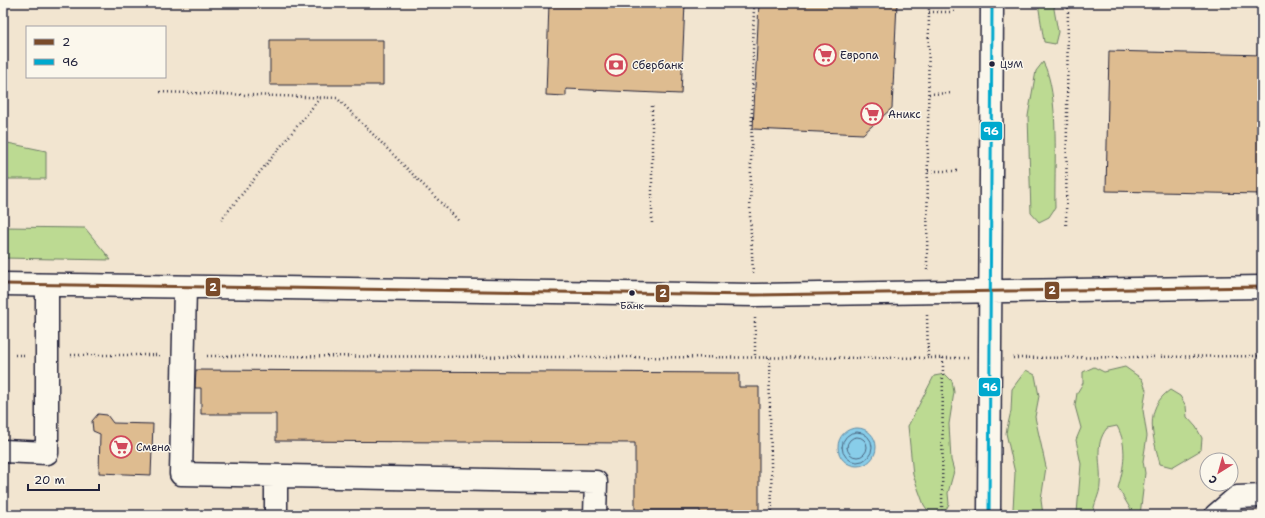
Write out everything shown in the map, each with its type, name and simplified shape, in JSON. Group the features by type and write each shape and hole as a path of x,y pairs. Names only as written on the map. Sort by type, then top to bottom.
{"street":[{"path":"989,515 992,3"},
{"path":"3,284 47,286 754,295 1262,287"},
{"path":"3,451 47,453 47,286"},
{"path":"185,287 181,474 596,482 596,515"},
{"path":"276,476 276,515"},
{"path":"1216,515 1237,496 1262,496"}],"path":[{"path":"750,216 754,3"},
{"path":"928,358 926,293 929,3"},
{"path":"1066,225 1068,3"},
{"path":"929,12 954,12"},
{"path":"160,92 337,98 460,222"},
{"path":"929,94 953,94"},
{"path":"221,220 320,98"},
{"path":"652,106 652,223"},
{"path":"928,172 957,171"},
{"path":"15,355 769,358 1262,356"},
{"path":"769,358 772,515"},
{"path":"942,515 943,358"}],"green space":[{"path":"1038,3 1055,3 1054,9 1058,32 1055,44 1044,42"},
{"path":"1043,62 1052,93 1054,112 1055,208 1049,217 1039,222 1031,213 1028,116 1036,71"},
{"path":"3,142 46,151 46,179 3,179"},
{"path":"3,227 85,228 111,260 3,258"},
{"path":"1094,367 1104,372 1125,367 1142,379 1146,390 1143,410 1147,436 1143,461 1145,473 1140,515 1134,515 1118,488 1122,472 1124,449 1123,441 1117,426 1107,428 1100,442 1100,489 1093,515 1078,515 1077,513 1081,464 1076,440 1081,428 1075,406 1077,393 1083,383 1083,372"},
{"path":"1026,370 1035,375 1039,396 1035,417 1046,467 1041,500 1043,515 1014,515 1013,509 1015,473 1006,433 1011,411 1012,389"},
{"path":"945,374 952,381 954,392 949,424 951,460 954,471 948,493 949,504 943,515 931,515 924,505 913,475 908,426 934,376"},
{"path":"1170,390 1180,396 1186,406 1187,417 1196,427 1202,438 1201,450 1172,467 1160,464 1152,424 1156,406"}],"water":[{"path":"853,428 861,428 871,433 875,440 875,454 871,461 861,466 853,466 843,461 841,458 838,451 838,443 843,433 846,431"}],"building":[{"path":"549,3 685,3 681,94 566,89 566,96 546,95"},
{"name":"Европа","path":"759,3 897,3 892,108 863,134 753,129"},
{"path":"270,40 383,40 383,85 270,85"},
{"path":"1109,51 1262,55 1262,194 1106,191"},
{"path":"196,370 739,373 739,387 759,387 759,515 700,515 700,510 635,510 635,443 276,441 276,414 201,414 201,388 195,388"},
{"path":"98,414 107,415 113,423 153,424 151,475 99,473 100,434 93,431 92,421"}],"transit line":[{"name":"96","path":"989,515 992,3"},
{"name":"2","path":"3,284 755,295 1262,287"}],"place":[{"name":"Европа","path":"825,55"},
{"name":"ЦУМ","path":"992,64"},
{"name":"Сбербанк","path":"616,65"},
{"name":"Аникс","path":"872,114"},
{"name":"Банк","path":"632,293"},
{"name":"Смена","path":"121,447"}]}
